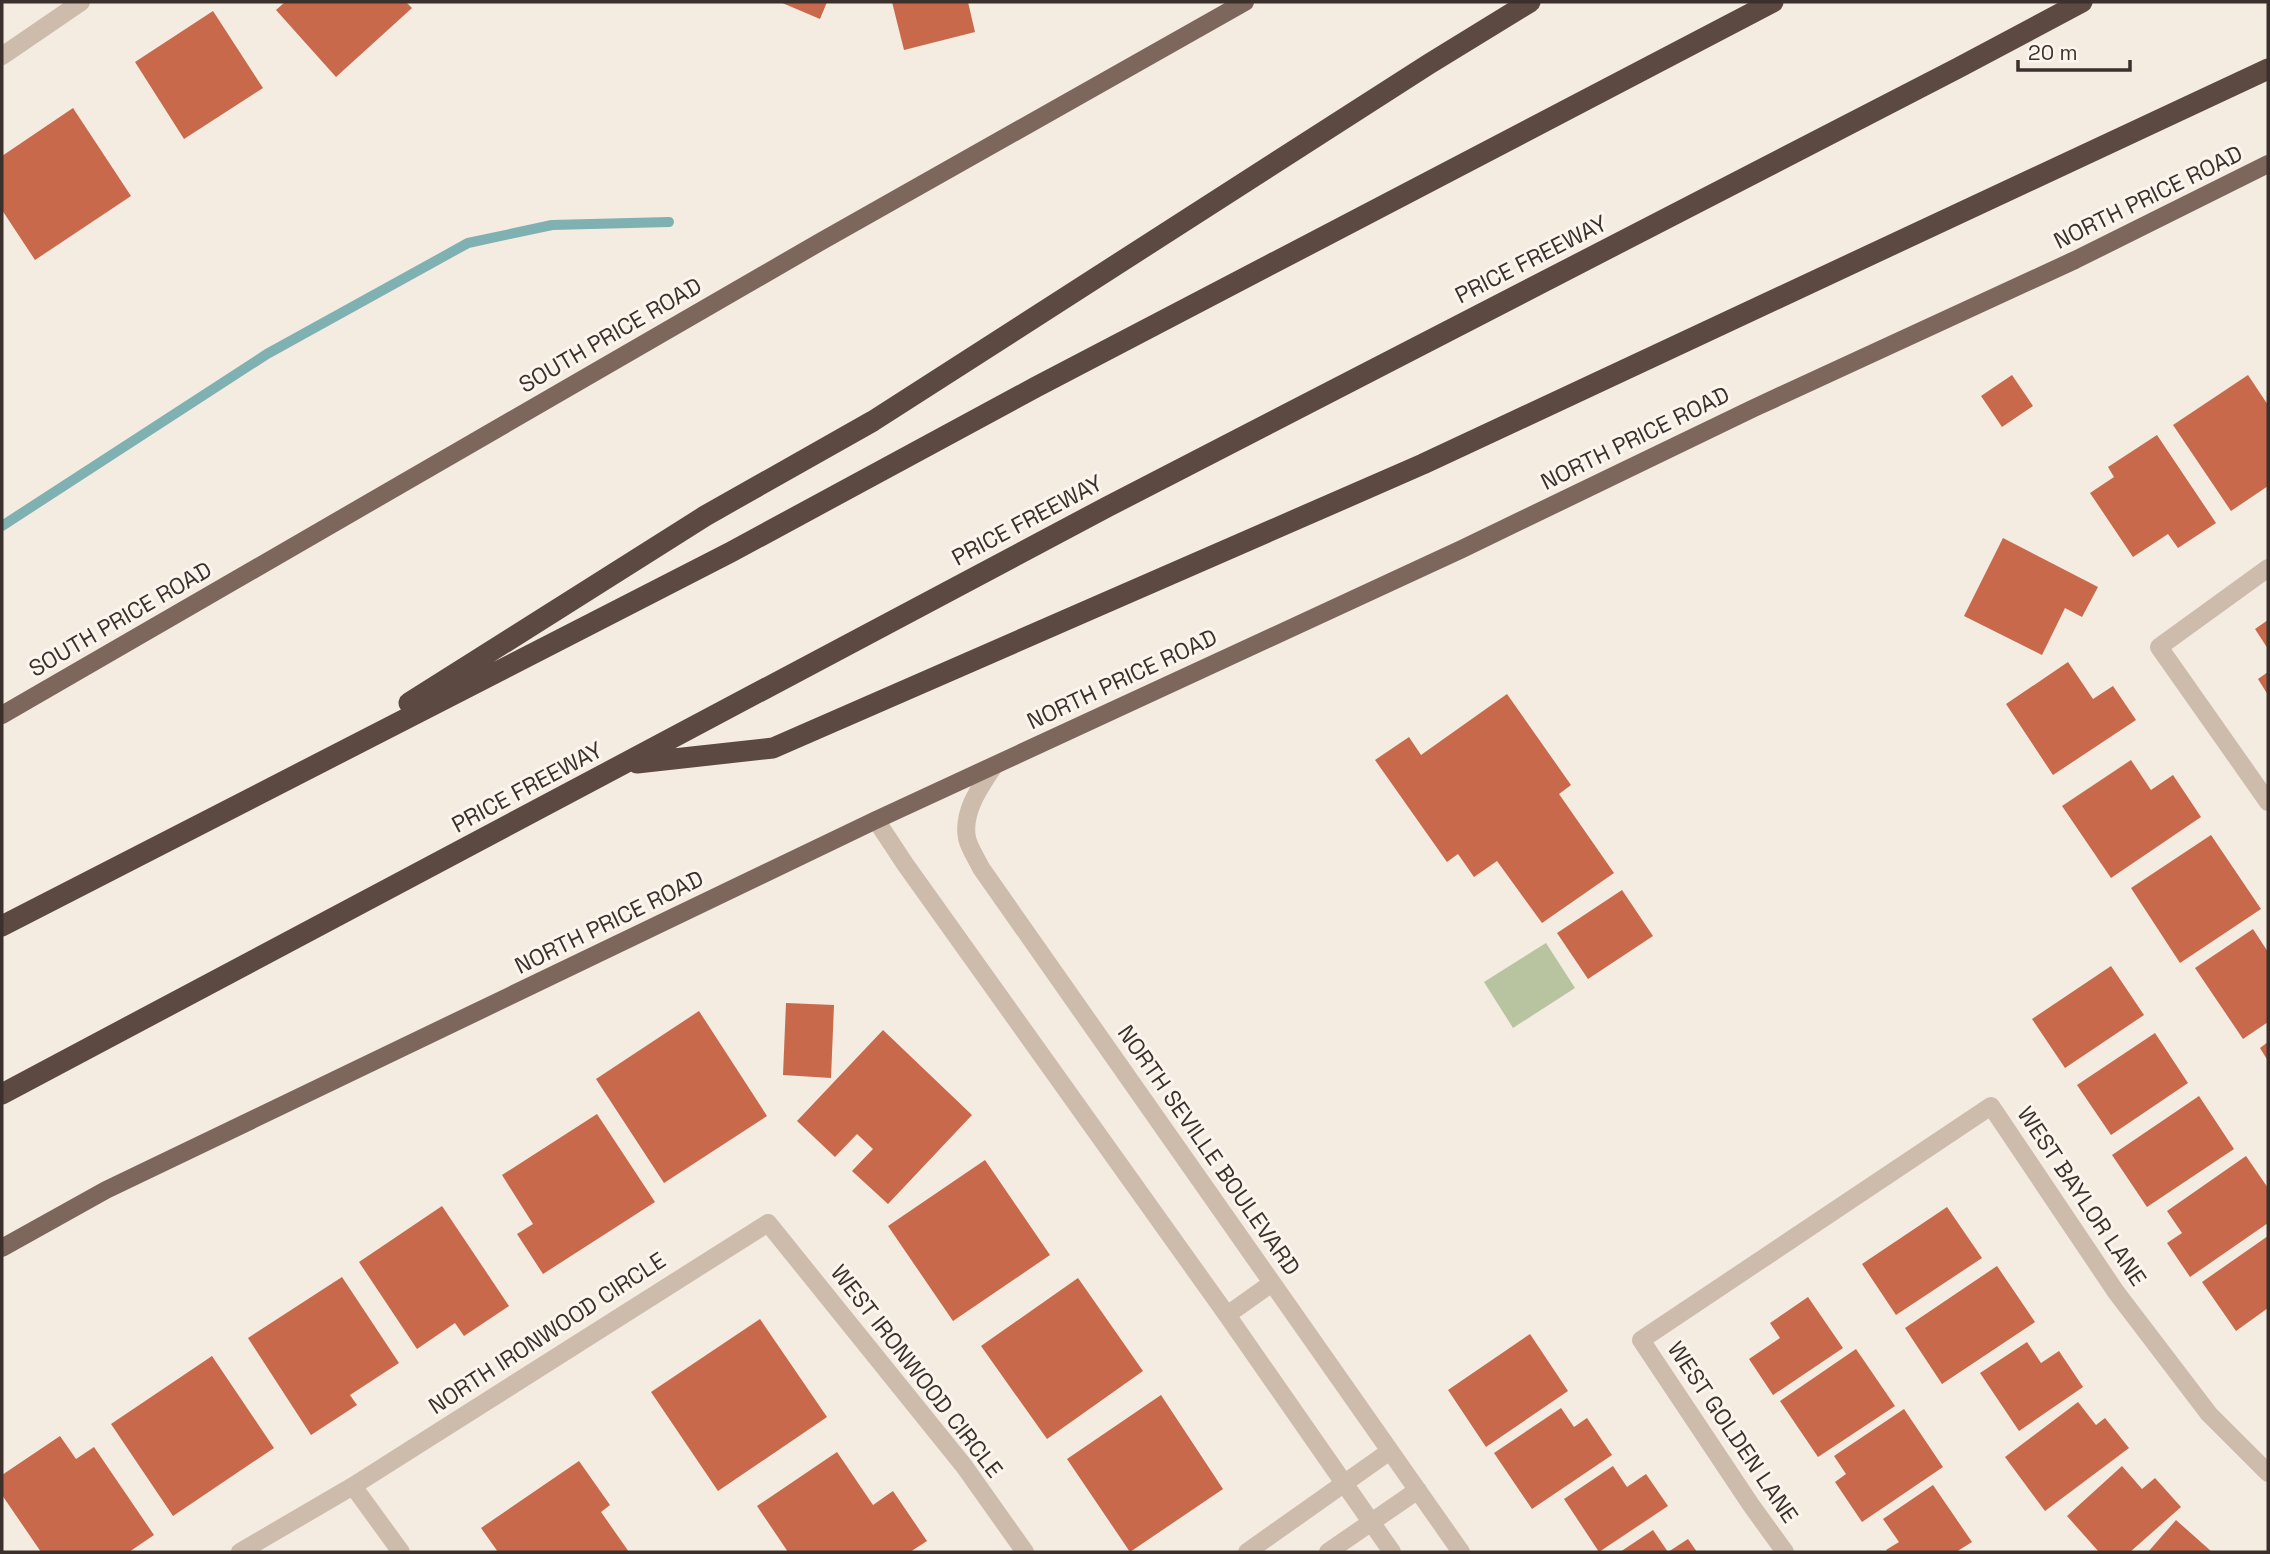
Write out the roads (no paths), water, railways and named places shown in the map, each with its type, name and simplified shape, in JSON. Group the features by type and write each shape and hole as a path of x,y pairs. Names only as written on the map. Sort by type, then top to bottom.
{"highway":[{"path":"295,776 705,516 873,421 1530,2"},
{"path":"2,926 731,552 1049,381 1773,2"},
{"name":"PRICE FREEWAY","path":"2,1094 1107,507 2082,2"},
{"path":"625,764 773,748 1423,464 2268,69"}],"main road":[{"name":"SOUTH PRICE ROAD","path":"2,715 820,242 1245,2"},
{"name":"NORTH PRICE ROAD","path":"2,1248 106,1190 876,820 1462,549 1754,408 2075,260 2268,164"}],"street":[{"path":"2,56 80,2"},
{"path":"2268,568 2159,647 2268,802"},
{"name":"NORTH SEVILLE BOULEVARD","path":"994,765 976,794 969,812 967,838 981,868 1461,1552"},
{"path":"876,820 1392,1552"},
{"name":"WEST BAYLOR LANE","path":"1641,1340 1991,1107 2116,1292 2209,1414 2268,1473"},
{"name":"NORTH IRONWOOD CIRCLE","path":"353,1486 768,1223"},
{"name":"WEST IRONWOOD CIRCLE","path":"768,1223 964,1466 1026,1552"},
{"path":"1227,1315 1272,1283"},
{"name":"WEST GOLDEN LANE","path":"1641,1340 1785,1552"},
{"path":"1247,1552 1390,1451"},
{"path":"240,1552 353,1486 401,1552"},
{"path":"1328,1552 1418,1490"}],"waterway":[{"path":"2,526 267,354 468,243 552,225 669,222"}]}
